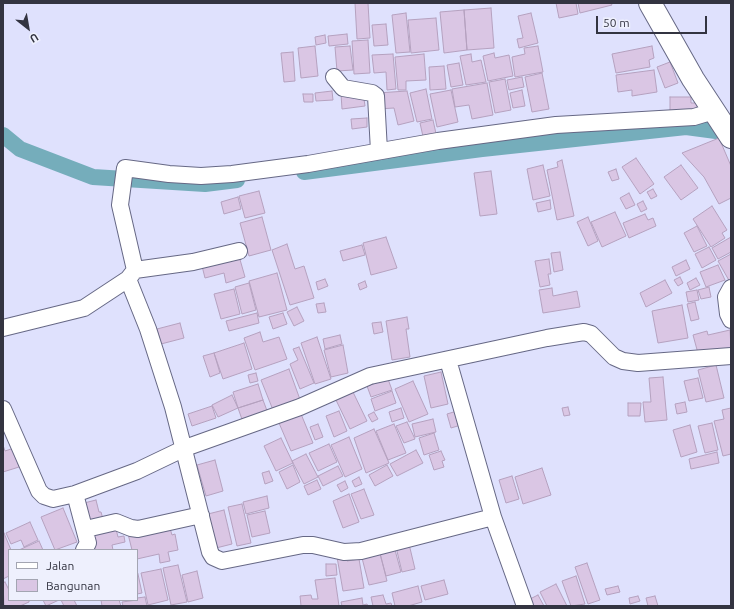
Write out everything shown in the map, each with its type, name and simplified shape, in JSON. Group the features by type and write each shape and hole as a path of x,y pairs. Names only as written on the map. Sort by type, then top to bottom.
{"main road":[{"path":"650,3 722,123"}],"street":[{"path":"334,77 342,88 372,93 376,96 379,151"},
{"path":"493,517 361,551 344,552 313,545 303,545 256,555 222,560 212,557 185,448 131,274 120,205 123,177 126,168 169,174 201,176 232,174 308,164 438,141 556,125 694,117 722,123"},
{"path":"3,328 84,308 131,274 239,251"},
{"path":"731,288 726,296 728,314 731,320"},
{"path":"3,409 39,491 44,496 53,499 75,494 137,471 185,448 300,407 370,376 548,338 584,332 591,334 614,357 623,361 638,363 731,356"},
{"path":"448,360 493,517 525,606"},
{"path":"75,494 86,529 88,543 85,549"},
{"path":"86,529 116,522 138,529 201,515"}],"building":[{"path":"355,3 368,3 370,38 357,39"},
{"path":"556,3 576,3 578,14 559,18"},
{"path":"578,3 611,3 612,5 580,13"},
{"path":"491,8 494,48 467,50 464,10"},
{"path":"464,10 467,50 444,53 440,12"},
{"path":"406,13 410,52 396,53 392,15"},
{"path":"531,13 538,43 519,48 517,39 523,38 518,16"},
{"path":"436,18 439,50 411,53 408,20"},
{"path":"386,24 388,45 374,46 372,25"},
{"path":"347,34 348,44 329,46 328,36"},
{"path":"325,35 326,43 316,45 315,37"},
{"path":"368,40 370,73 354,74 352,41"},
{"path":"315,46 318,76 301,78 298,48"},
{"path":"350,46 353,70 337,71 335,47"},
{"path":"538,46 543,72 515,77 512,57 525,54 524,48"},
{"path":"652,46 654,58 649,60 650,67 616,73 612,54"},
{"path":"293,52 295,81 284,82 281,53"},
{"path":"494,53 495,58 509,55 513,76 488,81 483,56"},
{"path":"393,54 396,89 387,90 386,72 374,73 372,55"},
{"path":"424,54 426,80 406,81 406,90 398,90 395,57"},
{"path":"471,54 472,62 481,60 486,82 466,85 460,56"},
{"path":"670,62 678,83 665,88 657,67"},
{"path":"459,63 463,85 451,87 447,65"},
{"path":"444,66 446,89 430,90 429,67"},
{"path":"654,70 657,92 632,96 632,90 618,92 616,75"},
{"path":"542,73 549,109 532,112 525,77"},
{"path":"522,77 524,87 509,90 507,80"},
{"path":"505,79 511,110 495,113 489,82"},
{"path":"487,83 493,115 472,119 469,105 455,107 452,89"},
{"path":"426,89 432,119 417,122 410,93"},
{"path":"451,90 458,122 437,127 430,94"},
{"path":"522,90 525,106 513,108 510,93"},
{"path":"332,91 333,100 316,101 315,93"},
{"path":"407,91 414,121 398,125 394,108 378,109 377,93"},
{"path":"363,92 365,106 342,109 341,94"},
{"path":"303,94 313,94 313,102 304,102"},
{"path":"670,97 691,97 691,103 697,103 697,112 670,113"},
{"path":"367,118 367,127 352,129 351,119"},
{"path":"433,120 437,138 424,141 420,123"},
{"path":"719,138 731,166 731,198 719,204 704,177 682,153"},
{"path":"636,158 654,184 640,194 622,167"},
{"path":"562,160 574,216 557,220 547,170 558,167 557,162"},
{"path":"543,165 550,196 533,200 527,169"},
{"path":"681,165 698,188 681,200 664,177"},
{"path":"616,169 619,179 612,181 608,172"},
{"path":"491,171 497,214 480,216 474,173"},
{"path":"653,189 657,196 651,199 647,192"},
{"path":"259,191 265,213 245,218 239,196"},
{"path":"629,193 635,205 626,209 620,198"},
{"path":"238,197 241,209 224,214 221,202"},
{"path":"550,200 551,209 538,212 536,203"},
{"path":"643,201 647,209 641,212 637,204"},
{"path":"712,206 727,230 722,233 725,238 711,247 693,219"},
{"path":"615,212 626,236 602,247 591,222"},
{"path":"645,214 648,220 653,218 656,226 629,238 623,223"},
{"path":"262,217 271,250 249,256 240,223"},
{"path":"588,217 598,241 588,246 577,222"},
{"path":"697,226 707,246 694,252 684,233"},
{"path":"386,237 397,268 371,275 363,243"},
{"path":"731,237 731,252 718,259 712,248"},
{"path":"287,244 295,269 304,266 314,298 290,305 272,250"},
{"path":"362,245 365,255 343,261 340,251"},
{"path":"709,247 716,260 702,268 695,254"},
{"path":"560,252 563,270 554,272 551,253"},
{"path":"731,254 731,284 718,261"},
{"path":"239,256 245,277 226,283 224,273 205,278 202,266"},
{"path":"549,259 551,274 548,274 550,285 540,287 535,261"},
{"path":"686,260 690,269 676,276 672,267"},
{"path":"718,265 725,280 706,287 700,272"},
{"path":"277,273 287,310 259,317 249,281"},
{"path":"680,277 683,283 678,286 674,280"},
{"path":"696,278 700,285 690,290 687,283"},
{"path":"325,279 328,286 318,290 316,282"},
{"path":"665,280 672,293 646,307 640,293"},
{"path":"365,281 367,287 360,290 358,284"},
{"path":"249,283 256,310 242,314 235,287"},
{"path":"709,287 711,297 701,299 698,290"},
{"path":"552,288 553,296 577,291 580,307 543,313 539,290"},
{"path":"234,289 240,314 221,319 214,294"},
{"path":"697,290 699,300 688,302 686,292"},
{"path":"695,302 699,319 691,321 687,304"},
{"path":"324,303 326,312 318,313 316,304"},
{"path":"682,305 688,338 658,343 652,311"},
{"path":"297,307 304,321 294,326 287,312"},
{"path":"257,313 259,323 229,331 226,321"},
{"path":"283,313 287,324 273,329 269,317"},
{"path":"407,317 409,329 406,329 410,357 392,360 386,321"},
{"path":"381,322 383,332 374,334 372,323"},
{"path":"180,323 184,338 161,344 157,329"},
{"path":"730,330 731,348 699,357 693,335 707,331 708,335"},
{"path":"260,332 263,342 279,337 287,359 255,370 244,338"},
{"path":"340,335 342,344 325,349 323,339"},
{"path":"317,337 331,379 315,384 301,343"},
{"path":"244,343 252,369 223,379 214,353"},
{"path":"343,345 348,373 331,377 324,350"},
{"path":"299,347 314,383 300,389 290,364 298,360 293,349"},
{"path":"214,353 220,373 210,377 203,356"},
{"path":"716,365 724,398 706,402 698,370"},
{"path":"289,369 302,405 275,415 261,380"},
{"path":"441,372 448,404 431,408 424,376"},
{"path":"256,373 258,381 250,383 248,375"},
{"path":"663,377 667,420 645,422 643,402 651,402 649,378"},
{"path":"698,378 703,398 689,401 684,381"},
{"path":"388,379 392,390 371,397 367,386"},
{"path":"413,381 428,414 409,422 395,389"},
{"path":"258,384 263,400 238,408 233,392"},
{"path":"352,390 367,421 350,429 335,398"},
{"path":"392,391 396,403 375,411 371,399"},
{"path":"232,395 238,408 218,417 212,405"},
{"path":"263,400 269,416 244,425 238,408"},
{"path":"685,402 687,412 677,414 675,404"},
{"path":"628,403 641,403 640,416 628,416"},
{"path":"212,406 216,418 192,426 188,414"},
{"path":"568,407 570,415 564,416 562,408"},
{"path":"401,408 404,418 392,422 389,412"},
{"path":"731,408 731,454 723,456 714,421 724,419 722,410"},
{"path":"339,411 347,431 334,437 326,416"},
{"path":"457,411 461,425 451,428 447,414"},
{"path":"374,412 378,419 372,422 368,415"},
{"path":"301,414 313,443 291,451 279,423"},
{"path":"433,419 436,432 415,437 412,424"},
{"path":"407,422 415,439 404,443 396,426"},
{"path":"712,423 718,450 705,453 698,426"},
{"path":"318,424 323,437 315,440 310,427"},
{"path":"394,424 406,453 388,460 376,431"},
{"path":"690,425 697,452 681,457 673,430"},
{"path":"374,429 389,463 366,473 354,438"},
{"path":"434,433 439,450 424,455 419,438"},
{"path":"349,437 362,469 345,477 331,445"},
{"path":"281,438 293,463 276,471 264,446"},
{"path":"329,444 337,462 318,471 309,453"},
{"path":"3,445 5,451 14,448 19,467 3,472"},
{"path":"416,450 423,463 397,476 390,464"},
{"path":"441,451 445,460 442,461 444,467 434,470 429,455"},
{"path":"717,452 719,463 691,469 689,459"},
{"path":"306,454 318,477 304,484 292,461"},
{"path":"215,460 223,491 206,496 197,465"},
{"path":"293,465 300,482 287,489 279,472"},
{"path":"387,465 393,476 375,486 369,475"},
{"path":"338,466 343,476 323,486 318,476"},
{"path":"542,468 551,495 523,504 515,477"},
{"path":"269,471 273,481 265,484 262,473"},
{"path":"512,476 519,499 506,503 499,480"},
{"path":"359,477 362,484 355,487 352,481"},
{"path":"317,480 321,489 308,495 304,486"},
{"path":"345,481 348,488 341,492 337,485"},
{"path":"364,489 374,515 361,519 351,494"},
{"path":"349,494 359,522 343,528 333,501"},
{"path":"267,496 269,508 246,514 243,502"},
{"path":"96,500 99,512 101,512 103,519 89,523 84,503"},
{"path":"242,504 251,543 237,546 228,507"},
{"path":"63,508 77,542 55,549 41,517"},
{"path":"224,510 232,544 212,549 204,515"},
{"path":"265,511 270,533 252,537 247,515"},
{"path":"30,522 38,540 24,547 21,540 11,544 6,533"},
{"path":"115,525 118,537 124,536 125,542 112,545 113,549 95,549 91,530"},
{"path":"169,525 172,535 175,534 178,550 168,552 170,561 160,563 159,554 138,559 138,549 132,549 128,534"},
{"path":"4,533 11,549 8,549 8,576 3,579"},
{"path":"39,541 43,549 21,549"},
{"path":"409,544 415,569 402,572 396,547"},
{"path":"395,550 401,572 386,576 380,554"},
{"path":"380,553 387,581 369,585 362,558"},
{"path":"346,556 347,561 359,559 364,588 343,591 337,557"},
{"path":"587,563 600,600 588,604 575,567"},
{"path":"326,564 336,564 337,575 326,576"},
{"path":"178,565 187,602 171,605 163,568"},
{"path":"161,569 168,600 148,605 141,573"},
{"path":"197,571 203,598 188,602 182,575"},
{"path":"138,574 142,593 138,594"},
{"path":"576,576 585,604 571,606 562,581"},
{"path":"335,578 339,606 301,606 300,596 311,595 312,599 318,599 315,580"},
{"path":"444,580 448,594 425,600 421,586"},
{"path":"5,582 8,588 8,601 29,602 20,606 4,606 3,583"},
{"path":"556,584 567,606 547,606 540,592"},
{"path":"418,586 422,602 408,606 395,606 392,593"},
{"path":"618,586 620,592 607,595 605,589"},
{"path":"383,595 386,604 391,603 392,606 373,606 371,597"},
{"path":"538,595 544,606 533,606 530,599"},
{"path":"638,596 640,601 630,604 629,598"},
{"path":"655,596 658,606 648,606 646,598"},
{"path":"145,597 147,606 123,606 122,602 138,601 138,598"},
{"path":"362,598 363,605 367,604 368,606 342,606 341,602"},
{"path":"44,601 57,601 46,606"},
{"path":"62,601 74,601 77,606 64,606"},
{"path":"101,601 119,601 121,606 102,606"}],"waterway":[{"path":"304,172 482,149 686,127 731,133"},
{"path":"3,135 20,149 93,177 205,184 237,180"}]}
